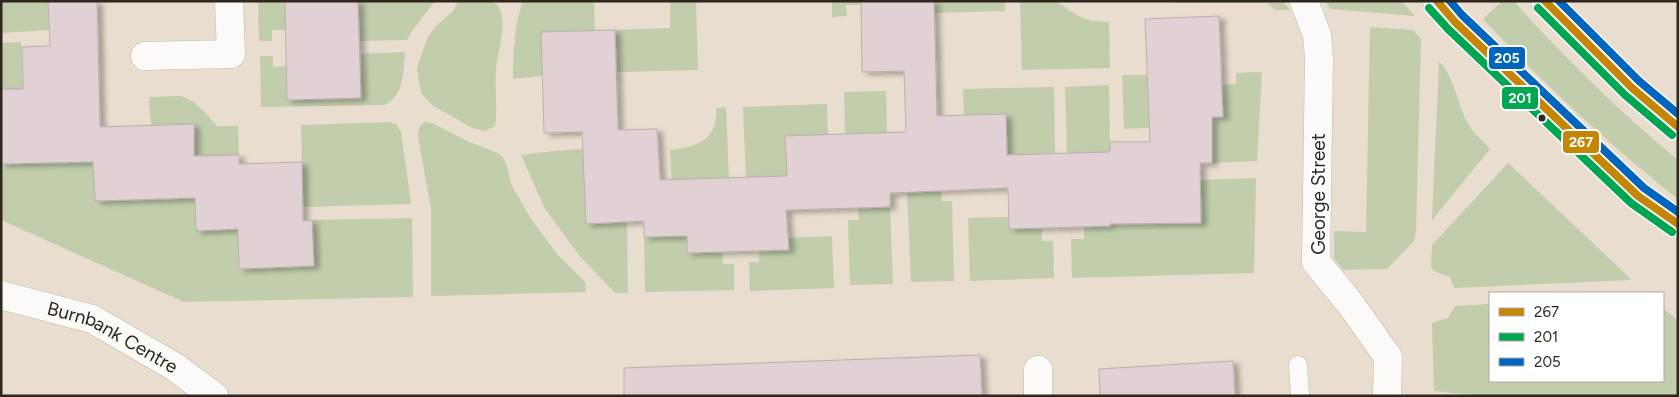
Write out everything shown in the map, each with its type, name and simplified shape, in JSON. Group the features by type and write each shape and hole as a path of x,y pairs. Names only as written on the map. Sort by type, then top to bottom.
{"street":[{"path":"145,56 231,54 228,1"},
{"name":"George Street","path":"1304,1 1317,35 1319,58 1316,262 1349,302 1388,357 1387,396"},
{"path":"1437,1 1455,22 1638,196 1678,224"},
{"path":"1545,1 1632,88 1678,127"},
{"name":"Burnbank Centre","path":"1,295 92,319 175,367 214,396"}],"lane":[{"path":"1298,366 1300,396"}],"green space":[{"path":"1,1 48,1 49,30 1,33"},
{"path":"258,1 285,1 285,30 272,30 272,41 259,41"},
{"path":"358,1 435,1 407,40 359,41"},
{"path":"458,1 493,1 502,15 502,30 496,68 495,126 485,131 472,128 432,105 421,93 417,68 427,39 435,27 453,11"},
{"path":"523,1 594,1 595,30 541,32 542,76 513,79 516,30"},
{"path":"670,1 696,1 698,70 616,72 615,30 670,28"},
{"path":"832,1 861,1 861,5 846,5 847,16 832,17"},
{"path":"934,1 1005,1 1005,11 934,13"},
{"path":"1020,1 1055,1 1078,16 1093,21 1109,22 1110,68 1022,70"},
{"path":"1176,1 1283,1 1290,10 1275,10 1268,3 1174,3"},
{"path":"1326,1 1401,1 1415,16 1330,9"},
{"path":"1502,1 1514,1 1567,58 1635,123 1678,160 1678,199 1577,113 1483,19"},
{"path":"1370,27 1413,30 1421,39 1416,231 1414,241 1387,269 1343,270 1334,258 1334,231 1366,232"},
{"path":"21,42 23,89 1,89 1,43"},
{"path":"405,52 400,88 392,100 385,105 261,107 260,56 273,56 273,67 286,66 287,100 361,98 360,54"},
{"path":"1439,61 1452,82 1469,126 1490,149 1432,220"},
{"path":"1262,72 1257,161 1212,163 1212,117 1223,116 1222,85 1236,84 1236,73"},
{"path":"1122,75 1147,75 1149,120 1166,127 1124,129"},
{"path":"1109,85 1110,152 1067,153 1065,87"},
{"path":"1054,87 1055,153 1007,155 1006,114 964,115 963,89"},
{"path":"886,91 887,133 845,134 844,92"},
{"path":"181,96 197,105 217,126 238,126 239,155 194,156 193,124 151,125 149,97"},
{"path":"827,104 828,135 786,136 787,176 746,177 743,107"},
{"path":"726,107 729,178 685,179 672,188 670,150 689,147 704,140 714,128 716,108"},
{"path":"390,122 396,124 401,132 411,204 303,207 301,125"},
{"path":"424,122 432,123 469,142 498,153 504,159 511,184 531,219 557,254 585,282 586,292 431,296 431,209 418,137 419,127"},
{"path":"33,132 93,154 95,201 195,198 196,230 238,229 239,268 313,266 312,220 412,218 413,297 184,302 1,220 1,164 34,163"},
{"path":"583,149 627,222 628,293 615,293 579,255 545,209 521,155"},
{"path":"1508,163 1632,280 1454,288 1450,277 1434,271 1431,267 1432,245"},
{"path":"1256,178 1254,273 1072,278 1071,239 1084,239 1084,227 1110,226 1110,192 1146,191 1147,224 1201,223 1200,180"},
{"path":"941,191 942,201 952,201 954,281 911,282 907,192"},
{"path":"890,207 893,284 850,285 848,220 859,220 858,208"},
{"path":"1009,217 1010,229 1042,229 1042,241 1053,241 1054,278 970,281 968,218"},
{"path":"687,236 687,253 722,252 723,264 734,264 734,290 645,292 644,237"},
{"path":"832,236 834,288 750,291 749,262 759,262 759,251 788,249 788,238"},
{"path":"1489,304 1489,382 1664,382 1664,309 1678,321 1678,396 1486,396 1434,391 1432,323 1448,318 1455,306"}],"building":[{"path":"48,1 97,1 100,127 194,124 194,156 239,155 239,164 302,162 303,221 312,220 314,266 239,269 238,229 196,231 195,198 95,201 93,162 1,164 1,89 23,89 22,47 50,46"},
{"path":"285,1 358,1 361,98 287,100"},
{"path":"861,1 934,1 937,116 1006,114 1007,155 1110,152 1110,142 1150,142 1145,19 1219,16 1223,117 1212,117 1212,163 1200,163 1201,223 1110,224 1110,226 1009,229 1008,188 890,193 890,207 786,210 789,250 687,253 687,236 644,237 644,221 586,224 582,132 544,133 541,32 615,30 618,130 657,129 660,180 787,176 785,136 906,132 904,71 862,72"},
{"path":"980,355 982,396 624,396 624,368"},
{"path":"1233,361 1235,396 1100,396 1099,369"}],"transit line":[{"name":"267","path":"1437,1 1455,22 1638,196 1678,224"},
{"name":"205","path":"1450,1 1462,15 1644,188 1678,212"},
{"name":"267","path":"1545,1 1632,88 1678,127"},
{"name":"205","path":"1559,1 1639,81 1678,114"},
{"name":"201","path":"1429,8 1448,29 1631,203 1672,232"},
{"name":"201","path":"1538,8 1625,95 1672,135"}]}
